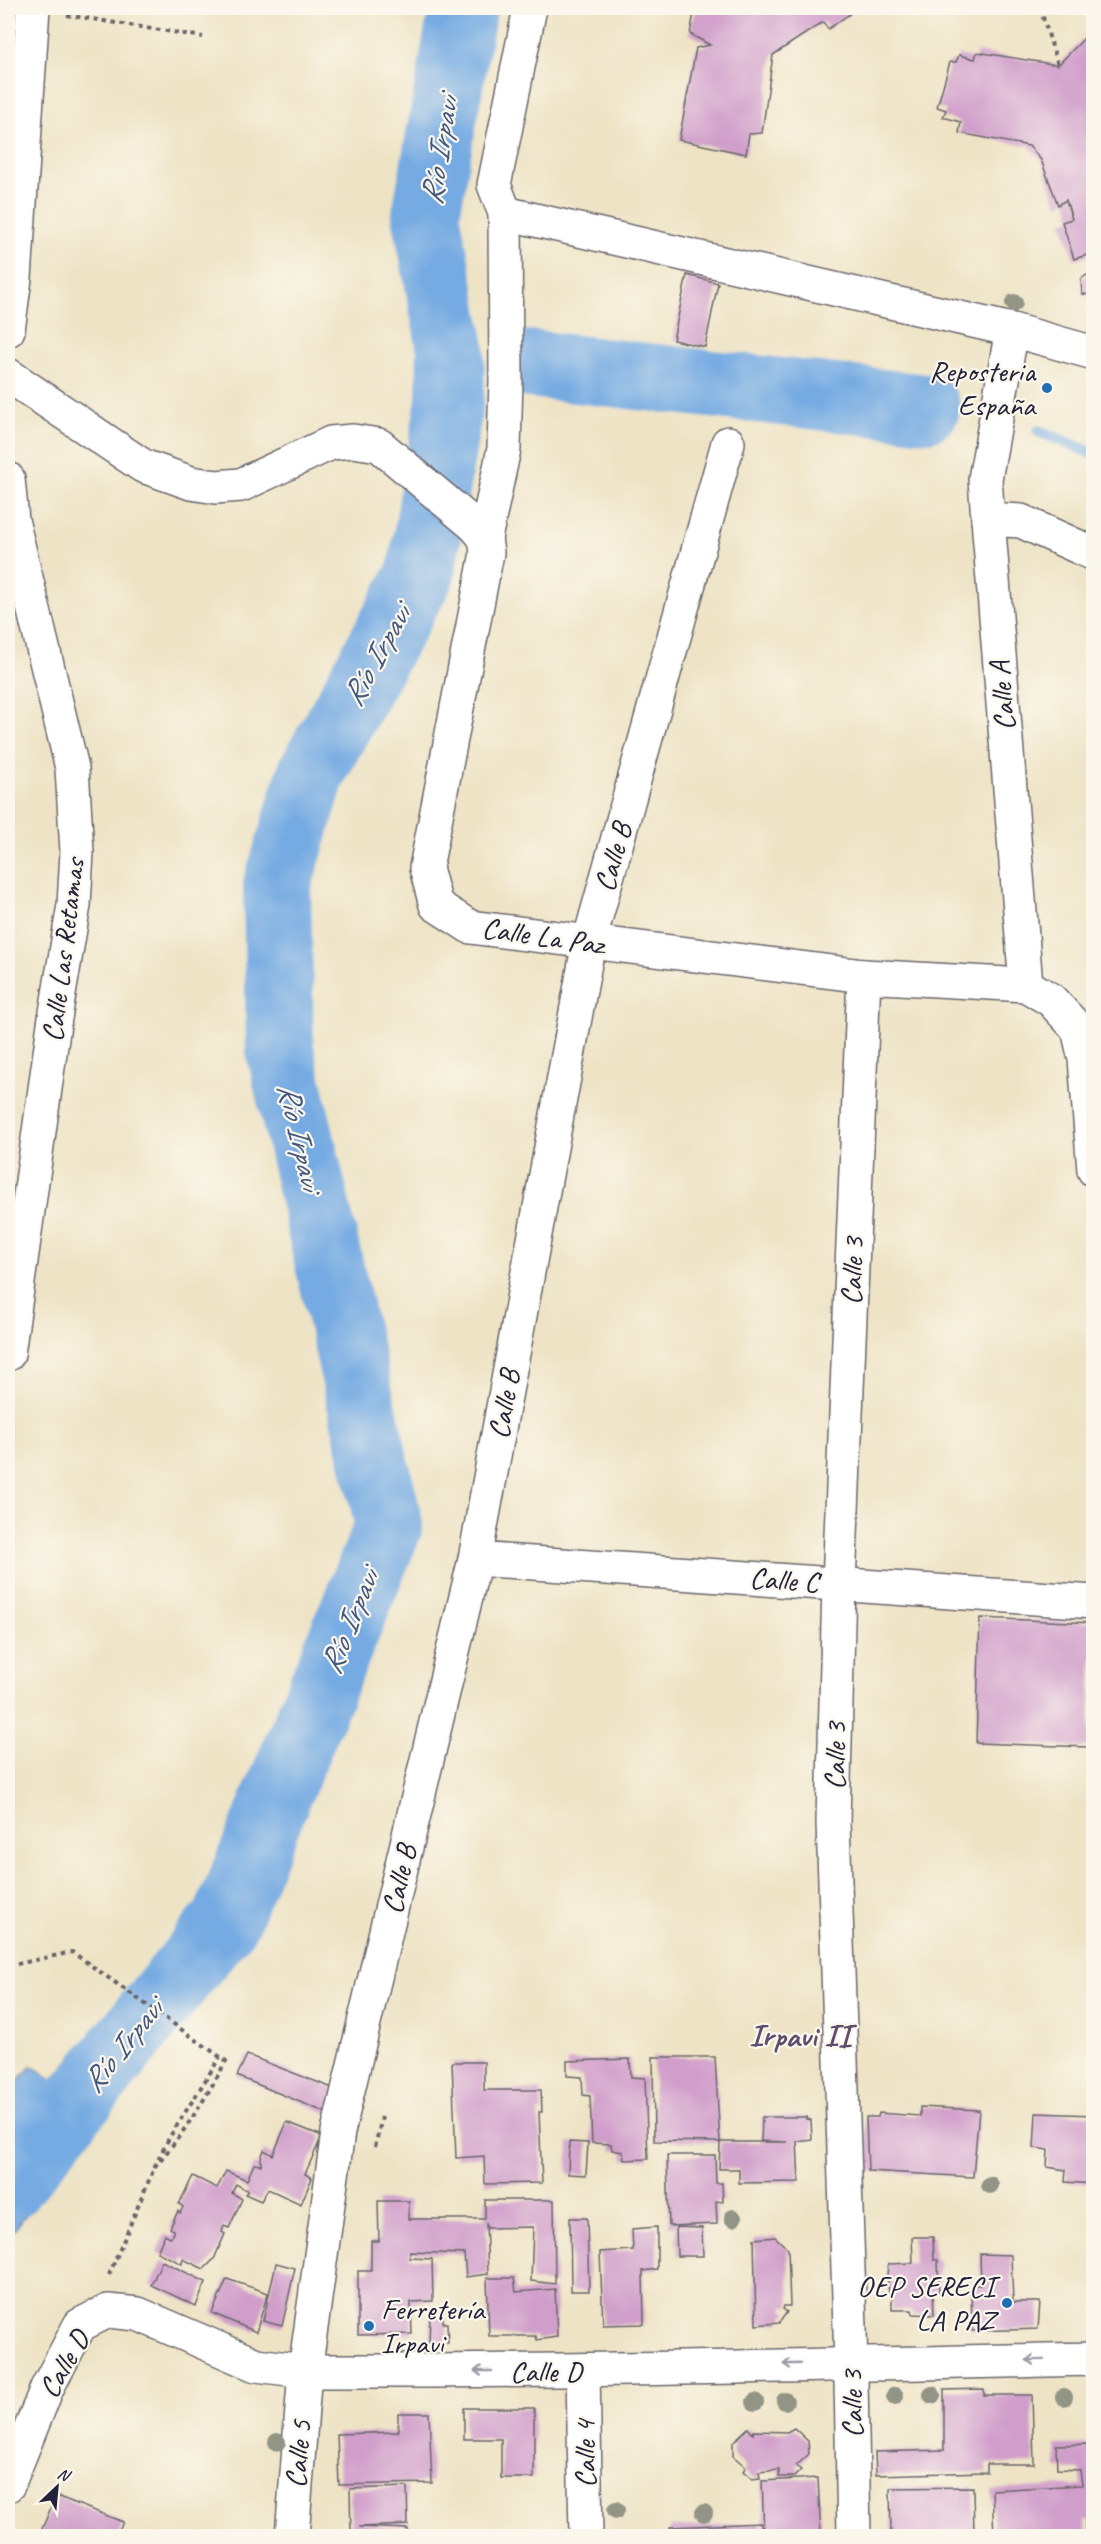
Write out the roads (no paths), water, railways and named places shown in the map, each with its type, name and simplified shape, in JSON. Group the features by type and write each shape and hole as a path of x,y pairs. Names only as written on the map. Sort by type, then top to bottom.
{"street":[{"path":"8,330 33,8"},
{"path":"530,8 494,185 505,213 1012,330 1094,353"},
{"name":"Calle La Paz","path":"505,213 504,449 475,528 487,553 426,868 436,905 470,927 864,976 1026,985"},
{"name":"Calle A","path":"1012,330 985,479 1026,985"},
{"path":"8,375 143,465 191,483 216,487 241,484 330,443 353,441 380,445 475,528"},
{"name":"Calle B","path":"305,2371 338,2132 475,1559 589,942 728,443"},
{"name":"Calle Las Retamas","path":"8,479 12,520 72,768 77,852 74,905 54,1024 8,1354"},
{"path":"988,519 1021,521 1094,554"},
{"name":"Calle 3","path":"854,2536 851,2363 833,1822 838,1584 864,976"},
{"path":"1026,985 1051,1000 1078,1029 1089,1059 1094,1170"},
{"name":"Calle C","path":"475,1559 1094,1602"},
{"name":"Calle D","path":"8,2484 46,2388 80,2325 108,2311 138,2314 256,2365 305,2371 583,2371 1094,2359"},
{"name":"Calle 5","path":"292,2536 305,2371"},
{"name":"Calle 4","path":"583,2371 586,2536"}],"water":[{"name":"Río Irpavi","path":"32,2066 103,2114 8,2238 8,2090"}],"waterway":[{"name":"Río Irpavi","path":"8,2187 226,1920 389,1525 280,1050 277,886 312,772 421,573 450,401 451,349 426,214 463,8"},
{"path":"531,364 926,408"},
{"path":"1039,431 1094,454"}],"place":[{"name":"Reposteria España","path":"1047,388"},
{"name":"OEP SERECI LA PAZ","path":"1007,2303"},
{"name":"Ferretería Irpavi","path":"369,2326"}],"district":[{"name":"Irpavi II","path":"800,2035"}]}
